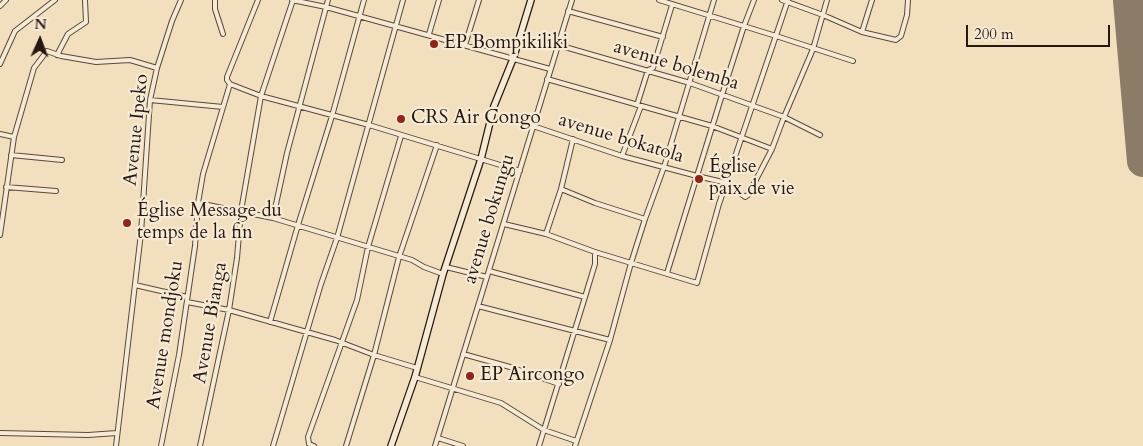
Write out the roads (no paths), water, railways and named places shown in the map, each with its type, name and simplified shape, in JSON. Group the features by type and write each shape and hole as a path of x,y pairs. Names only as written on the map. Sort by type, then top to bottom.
{"street":[{"path":"0,6 6,0"},
{"path":"0,64 6,46 15,31 55,0"},
{"path":"56,54 68,34 86,22 85,0"},
{"name":"Avenue Ipeko","path":"116,446 145,188 150,100 157,68 181,0"},
{"path":"215,0 215,9 223,34"},
{"name":"Avenue mondjoku","path":"161,446 179,355 195,246 198,203 203,174 230,84 227,77 258,0"},
{"path":"292,0 429,34 550,69"},
{"name":"Avenue Bianga","path":"200,446 228,310 261,96 292,0"},
{"path":"273,218 286,153 328,0"},
{"path":"270,322 332,116 364,0"},
{"path":"273,446 306,332 337,238 403,0"},
{"path":"429,34 440,0"},
{"path":"465,45 479,0"},
{"path":"391,446 415,377 446,267 481,159 494,106 513,58 531,0"},
{"name":"avenue bokungu","path":"435,446 572,0"},
{"path":"659,0 853,62"},
{"path":"415,377 500,404 544,430 576,444 610,340 631,263 680,116 714,0"},
{"path":"667,273 722,94 754,0"},
{"path":"782,0 862,32 896,40 901,36 907,15 908,0"},
{"name":"avenue bokatola","path":"533,126 622,156 727,183 742,196 746,196 772,149 813,49 827,0"},
{"path":"862,32 872,0"},
{"path":"504,224 546,234 595,252 697,283 719,204 788,1"},
{"path":"622,156 639,105 648,70 653,68 672,5"},
{"path":"568,11 663,37"},
{"name":"avenue bolemba","path":"558,45 690,83 784,116"},
{"path":"0,235 14,137 34,68 47,51 96,62 130,60 157,68"},
{"path":"547,80 680,116 742,136 772,149"},
{"path":"230,84 261,96 369,125 520,171"},
{"path":"150,100 223,107"},
{"path":"784,116 820,135"},
{"path":"0,134 14,137"},
{"path":"314,446 309,444 308,438 356,300 368,247 401,136"},
{"path":"546,234 561,188 573,139"},
{"path":"346,446 374,355 399,257 436,145"},
{"path":"11,155 62,160"},
{"path":"6,187 56,192"},
{"path":"561,188 595,203 645,219"},
{"path":"198,203 242,211 298,225 399,257 444,274"},
{"path":"538,446 595,264 595,252"},
{"path":"446,267 487,277"},
{"path":"489,271 585,297"},
{"path":"135,285 306,332 417,368"},
{"path":"478,306 610,340"},
{"path":"463,354 510,367 558,384"},
{"path":"0,433 88,435 117,433"},
{"path":"438,438 462,446"}],"place":[{"name":"EP Bompikiliki","path":"434,44"},
{"name":"CRS Air Congo","path":"401,119"},
{"name":"Église paix de vie","path":"699,179"},
{"name":"Église Message du temps de la fin","path":"127,223"},
{"name":"EP Aircongo","path":"470,376"}]}
